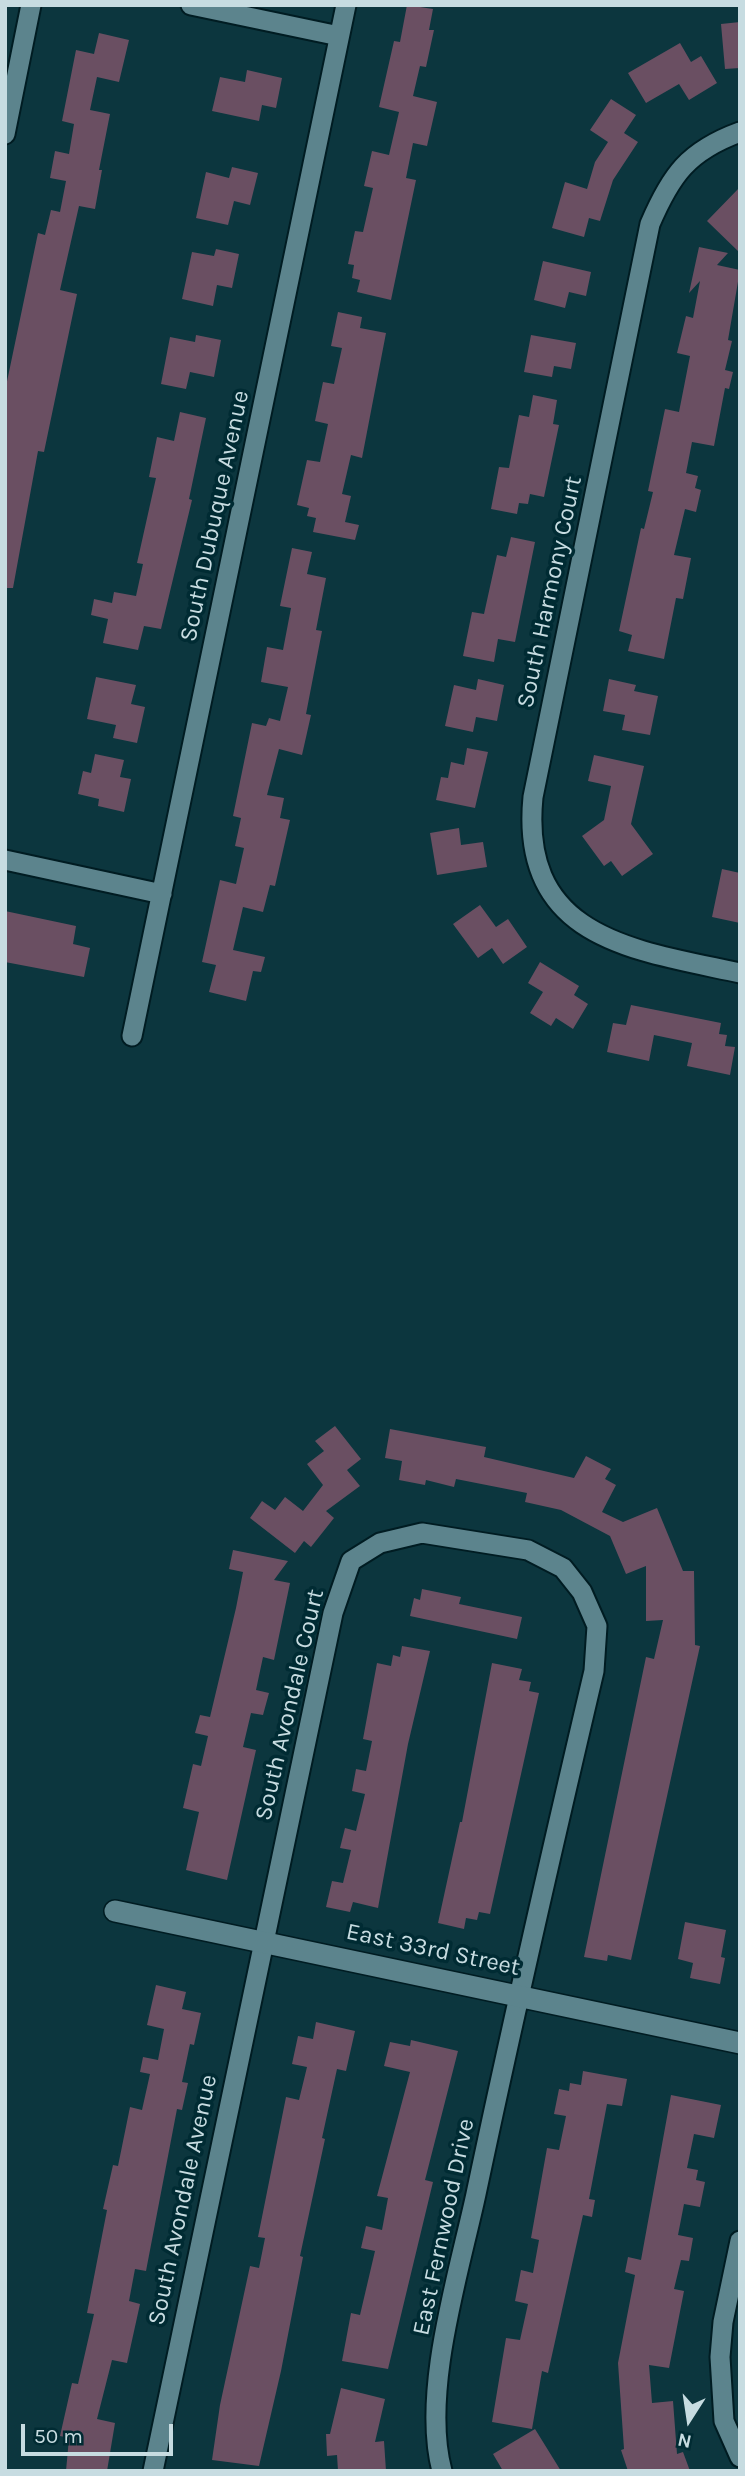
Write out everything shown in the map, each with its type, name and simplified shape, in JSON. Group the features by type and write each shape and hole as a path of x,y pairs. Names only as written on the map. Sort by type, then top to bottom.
{"street":[{"path":"5,134 31,5"},
{"path":"191,5 339,36"},
{"name":"South Dubuque Avenue","path":"132,1036 346,5"},
{"name":"South Harmony Court","path":"740,132 681,165 663,193 650,223 533,797 530,825 545,882 582,925 623,947 740,973"},
{"path":"5,860 162,894"},
{"name":"South Avondale Court","path":"263,1940 333,1613 351,1561 380,1543 422,1532 528,1550 563,1568 582,1592 597,1626 594,1671 518,1995"},
{"name":"East 33rd Street","path":"115,1910 740,2043"},
{"name":"South Avondale Avenue","path":"153,2471 263,1940"},
{"name":"East Fernwood Drive","path":"442,2471 436,2419 442,2354 518,1995"},
{"path":"740,2241 723,2322 720,2357 724,2421 740,2458"}],"building":[{"path":"407,5 433,9 429,30 434,30 426,67 420,66 413,96 437,102 427,146 413,143 406,178 416,180 391,300 357,292 360,280 352,278 354,265 348,264 355,231 363,232 373,188 364,186 372,151 389,155 399,112 379,107 394,41 400,42"},
{"path":"740,22 740,68 725,69 721,24"},
{"path":"99,33 129,40 119,82 97,77 90,110 110,114 99,170 102,170 95,209 79,206 60,290 77,294 44,452 38,451 13,588 5,588 5,391 38,233 45,235 51,210 60,212 66,181 50,178 55,151 69,154 74,124 62,121 76,50 94,54"},
{"path":"680,43 691,62 701,56 717,83 689,100 679,84 646,103 628,73"},
{"path":"247,70 282,78 276,108 262,105 259,121 212,111 220,77 245,82"},
{"path":"611,99 636,115 624,133 638,142 613,180 600,221 589,218 584,237 552,228 565,182 587,189 595,162 608,142 590,130"},
{"path":"232,167 258,173 250,205 234,201 228,225 196,218 206,172 229,178"},
{"path":"740,187 740,253 707,221"},
{"path":"699,247 728,253 717,265 740,270 728,340 732,341 725,370 733,372 729,389 725,388 714,446 692,442 686,473 698,476 695,488 701,490 696,512 685,509 674,555 691,558 683,599 676,598 664,659 628,651 632,635 619,631 641,528 644,529 653,492 648,491 665,409 679,412 690,356 677,353 686,316 693,318 700,281 689,293"},
{"path":"216,249 239,254 232,288 217,285 213,306 182,299 192,252 214,256"},
{"path":"543,261 591,272 586,296 569,292 565,308 534,300"},
{"path":"338,312 362,317 360,328 386,333 362,458 351,455 342,494 351,496 345,522 359,525 355,540 313,532 316,518 307,516 309,508 297,505 307,460 320,462 328,424 315,421 323,382 334,384 342,348 331,346"},
{"path":"196,335 221,340 214,377 190,372 186,389 161,384 170,337 195,342"},
{"path":"531,335 576,343 571,369 554,366 552,377 524,372"},
{"path":"533,395 557,400 553,424 559,425 544,497 530,494 528,504 519,503 517,514 491,509 499,467 509,468 519,415 529,417"},
{"path":"180,412 206,418 189,499 192,500 161,629 144,626 138,650 103,643 108,619 91,615 94,599 112,603 114,592 136,596 143,564 137,563 156,478 149,477 157,437 174,441"},
{"path":"511,537 535,542 515,642 498,639 494,662 463,656 472,612 484,614 497,555 506,557"},
{"path":"292,548 312,552 307,574 326,578 316,630 322,631 306,714 311,715 302,755 279,749 267,795 284,798 280,818 290,820 275,886 270,885 263,912 243,907 233,950 265,957 261,972 253,971 246,1001 209,992 216,965 202,962 220,880 236,884 244,848 235,846 241,818 233,816 252,723 266,726 269,718 280,721 288,687 261,682 267,647 283,650 291,608 280,606"},
{"path":"96,677 136,685 131,704 145,707 137,743 113,738 116,725 87,719"},
{"path":"478,679 504,685 497,721 476,717 473,732 445,726 454,685 476,690"},
{"path":"609,679 636,685 634,691 658,696 650,735 622,730 625,715 603,711"},
{"path":"467,748 488,752 475,808 436,800 441,777 448,778 451,762 464,765"},
{"path":"95,754 124,760 120,777 131,779 124,812 98,806 99,799 78,794 83,771 91,773"},
{"path":"594,755 644,766 631,824 653,854 622,876 611,861 604,866 582,836 604,820 611,786 588,781"},
{"path":"459,828 461,845 483,842 487,867 437,875 430,833"},
{"path":"722,869 740,873 740,923 712,917"},
{"path":"480,905 496,927 508,919 527,947 503,964 492,948 478,958 453,924"},
{"path":"5,911 76,926 73,944 90,948 84,977 5,962"},
{"path":"540,962 579,986 574,995 588,1004 573,1029 556,1018 551,1026 530,1013 543,992 528,983"},
{"path":"631,1005 721,1023 719,1034 727,1035 725,1046 735,1047 730,1075 687,1066 692,1043 654,1035 649,1061 607,1052 613,1023 626,1025"},
{"path":"335,1426 361,1459 347,1470 360,1486 326,1511 334,1518 311,1547 304,1541 295,1553 250,1518 262,1501 275,1510 285,1497 303,1511 323,1485 307,1464 324,1451 315,1441"},
{"path":"390,1429 486,1447 484,1457 574,1478 586,1456 611,1469 605,1479 616,1485 602,1512 623,1522 657,1508 683,1571 694,1571 695,1645 700,1646 631,1960 608,1955 607,1961 584,1957 646,1657 654,1659 663,1620 646,1621 646,1566 626,1574 610,1536 561,1510 525,1502 527,1493 456,1479 454,1487 426,1480 425,1485 399,1480 402,1461 385,1458"},
{"path":"233,1550 288,1561 274,1580 290,1583 274,1660 263,1657 256,1690 269,1693 263,1715 251,1713 243,1747 256,1750 227,1880 186,1870 199,1812 183,1808 193,1764 201,1766 208,1736 195,1733 200,1715 210,1717 243,1572 229,1569"},
{"path":"422,1589 461,1597 459,1604 522,1617 517,1639 410,1616 414,1598 420,1600"},
{"path":"402,1646 430,1651 408,1744 378,1908 353,1902 350,1912 326,1907 332,1881 343,1883 351,1850 340,1848 345,1828 356,1831 365,1794 352,1791 356,1769 366,1771 372,1741 363,1739 377,1663 391,1666 393,1655 400,1657"},
{"path":"492,1663 522,1669 519,1680 531,1682 529,1691 539,1693 490,1914 479,1912 477,1920 466,1918 464,1929 438,1923 462,1822"},
{"path":"685,1922 726,1930 720,1984 690,1978 693,1963 678,1959"},
{"path":"156,1985 186,1992 182,2009 201,2013 194,2045 190,2044 182,2082 188,2083 182,2110 177,2109 146,2271 135,2269 129,2301 140,2304 127,2363 112,2360 97,2419 115,2423 107,2471 66,2471 69,2438 60,2436 72,2383 78,2384 94,2314 87,2313 107,2210 103,2209 113,2165 118,2166 130,2107 142,2110 150,2074 140,2072 143,2057 158,2060 164,2029 147,2025"},
{"path":"316,2022 355,2031 346,2071 337,2069 300,2256 303,2257 281,2371 259,2466 212,2460 220,2405 250,2266 259,2268 265,2238 258,2237 286,2097 299,2100 307,2067 292,2064 298,2036 313,2039"},
{"path":"411,2040 458,2051 425,2180 433,2182 388,2369 342,2361 351,2313 360,2315 375,2251 361,2248 366,2226 382,2230 388,2198 377,2196 410,2072 384,2066 390,2042 410,2046"},
{"path":"583,2071 627,2079 622,2106 607,2104 589,2199 595,2200 592,2217 583,2215 548,2373 542,2371 532,2429 492,2422 506,2338 520,2340 528,2304 515,2301 521,2270 533,2273 539,2240 531,2238 547,2148 559,2150 566,2116 554,2114 559,2089 569,2091 570,2083 581,2085"},
{"path":"671,2095 721,2105 714,2138 694,2134 687,2168 698,2170 696,2180 705,2182 700,2207 684,2204 678,2235 693,2238 689,2261 681,2260 674,2289 684,2291 669,2368 649,2365 652,2403 673,2401 677,2454 683,2452 690,2471 628,2471 621,2450 624,2449 618,2363 635,2275 625,2272 628,2257 641,2260"},
{"path":"341,2388 385,2399 375,2442 384,2441 386,2471 338,2471 337,2455 327,2456 326,2434 330,2434"},
{"path":"535,2429 561,2471 503,2471 493,2454"}]}
